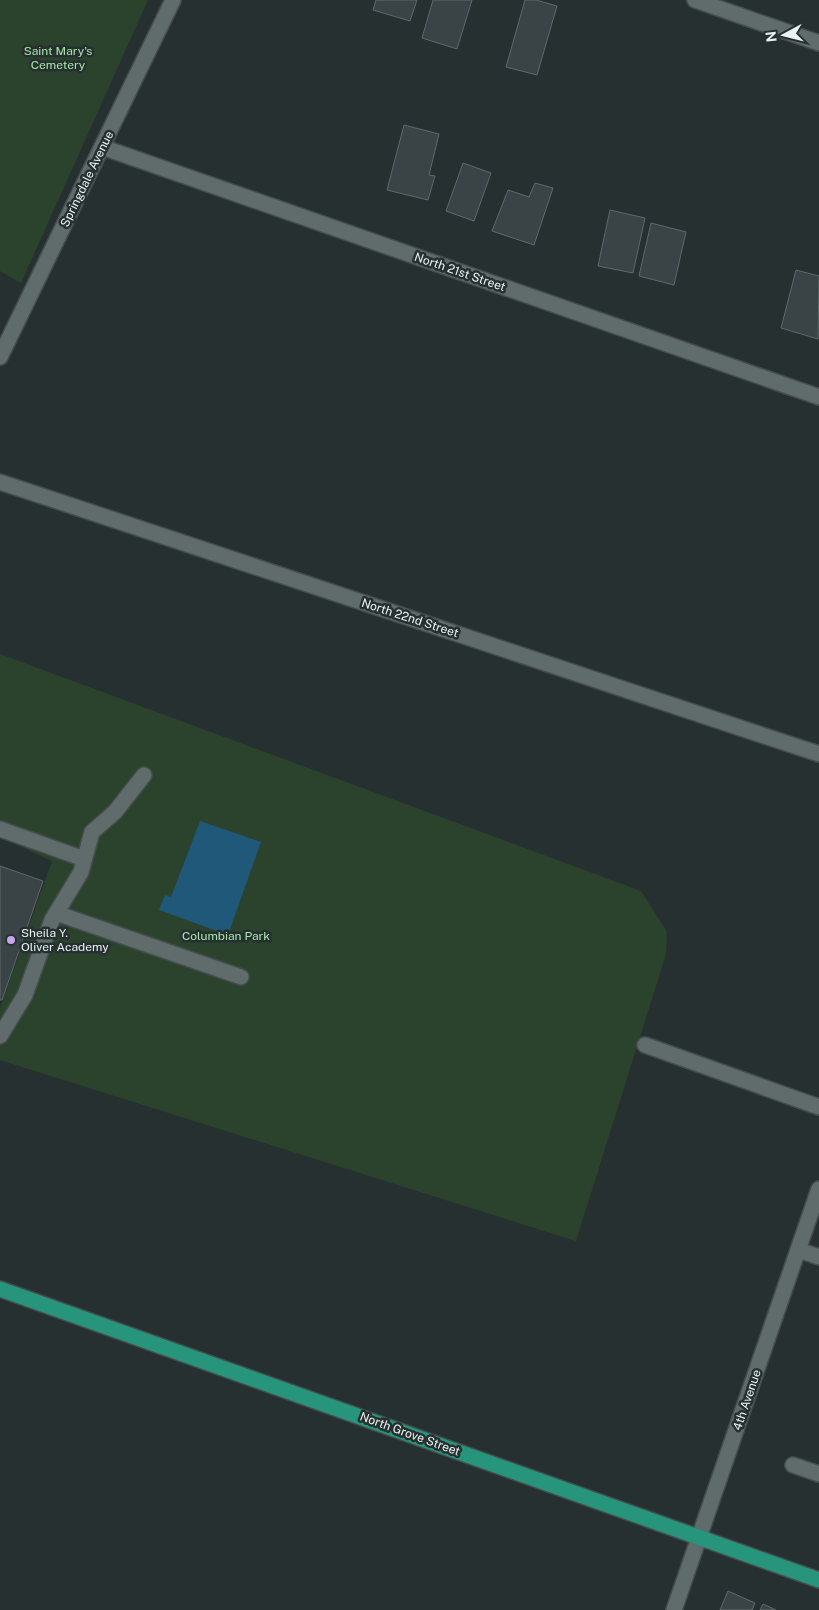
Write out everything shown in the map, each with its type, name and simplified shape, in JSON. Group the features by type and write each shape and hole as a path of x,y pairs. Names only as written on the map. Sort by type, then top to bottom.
{"main road":[{"name":"North Grove Street","path":"0,1289 819,1580"}],"street":[{"name":"Springdale Avenue","path":"0,357 173,0"},
{"path":"695,0 819,43"},
{"name":"North 21st Street","path":"102,147 819,397"},
{"name":"North 22nd Street","path":"0,482 819,754"},
{"path":"0,1036 25,996 56,913 81,872 92,832 115,812 144,775"},
{"path":"0,829 84,859"},
{"path":"56,913 241,977"},
{"path":"645,1045 819,1107"},
{"name":"4th Avenue","path":"674,1610 819,1190"},
{"path":"798,1250 819,1256"},
{"path":"793,1465 819,1474"}],"green space":[{"name":"Saint Mary's Cemetery","path":"0,0 148,0 21,283 0,271"},
{"name":"Columbian Park","path":"0,654 641,891 667,932 666,954 576,1241 0,1060 0,1008 52,861 0,837"}],"water":[{"path":"200,821 261,842 228,935 159,910 165,895 171,897"}],"building":[{"path":"376,0 417,0 410,21 373,10"},
{"path":"433,0 472,0 457,49 422,38"},
{"path":"525,0 536,0 557,6 537,75 506,67"},
{"path":"404,125 439,134 429,175 435,176 428,200 387,190"},
{"path":"463,163 491,173 474,221 446,211"},
{"path":"535,183 553,188 534,245 492,231 508,190 529,197"},
{"path":"610,210 645,218 633,273 598,266"},
{"path":"651,223 686,232 674,285 639,276"},
{"path":"796,270 819,276 818,339 781,328"},
{"name":"Sheila Y. Oliver Academy","path":"0,866 43,881 2,1000 0,1000"},
{"path":"728,1591 755,1603 752,1610 720,1610"},
{"path":"763,1604 776,1610 760,1610"}],"place":[{"name":"Sheila Y. Oliver Academy","path":"11,940"}]}
